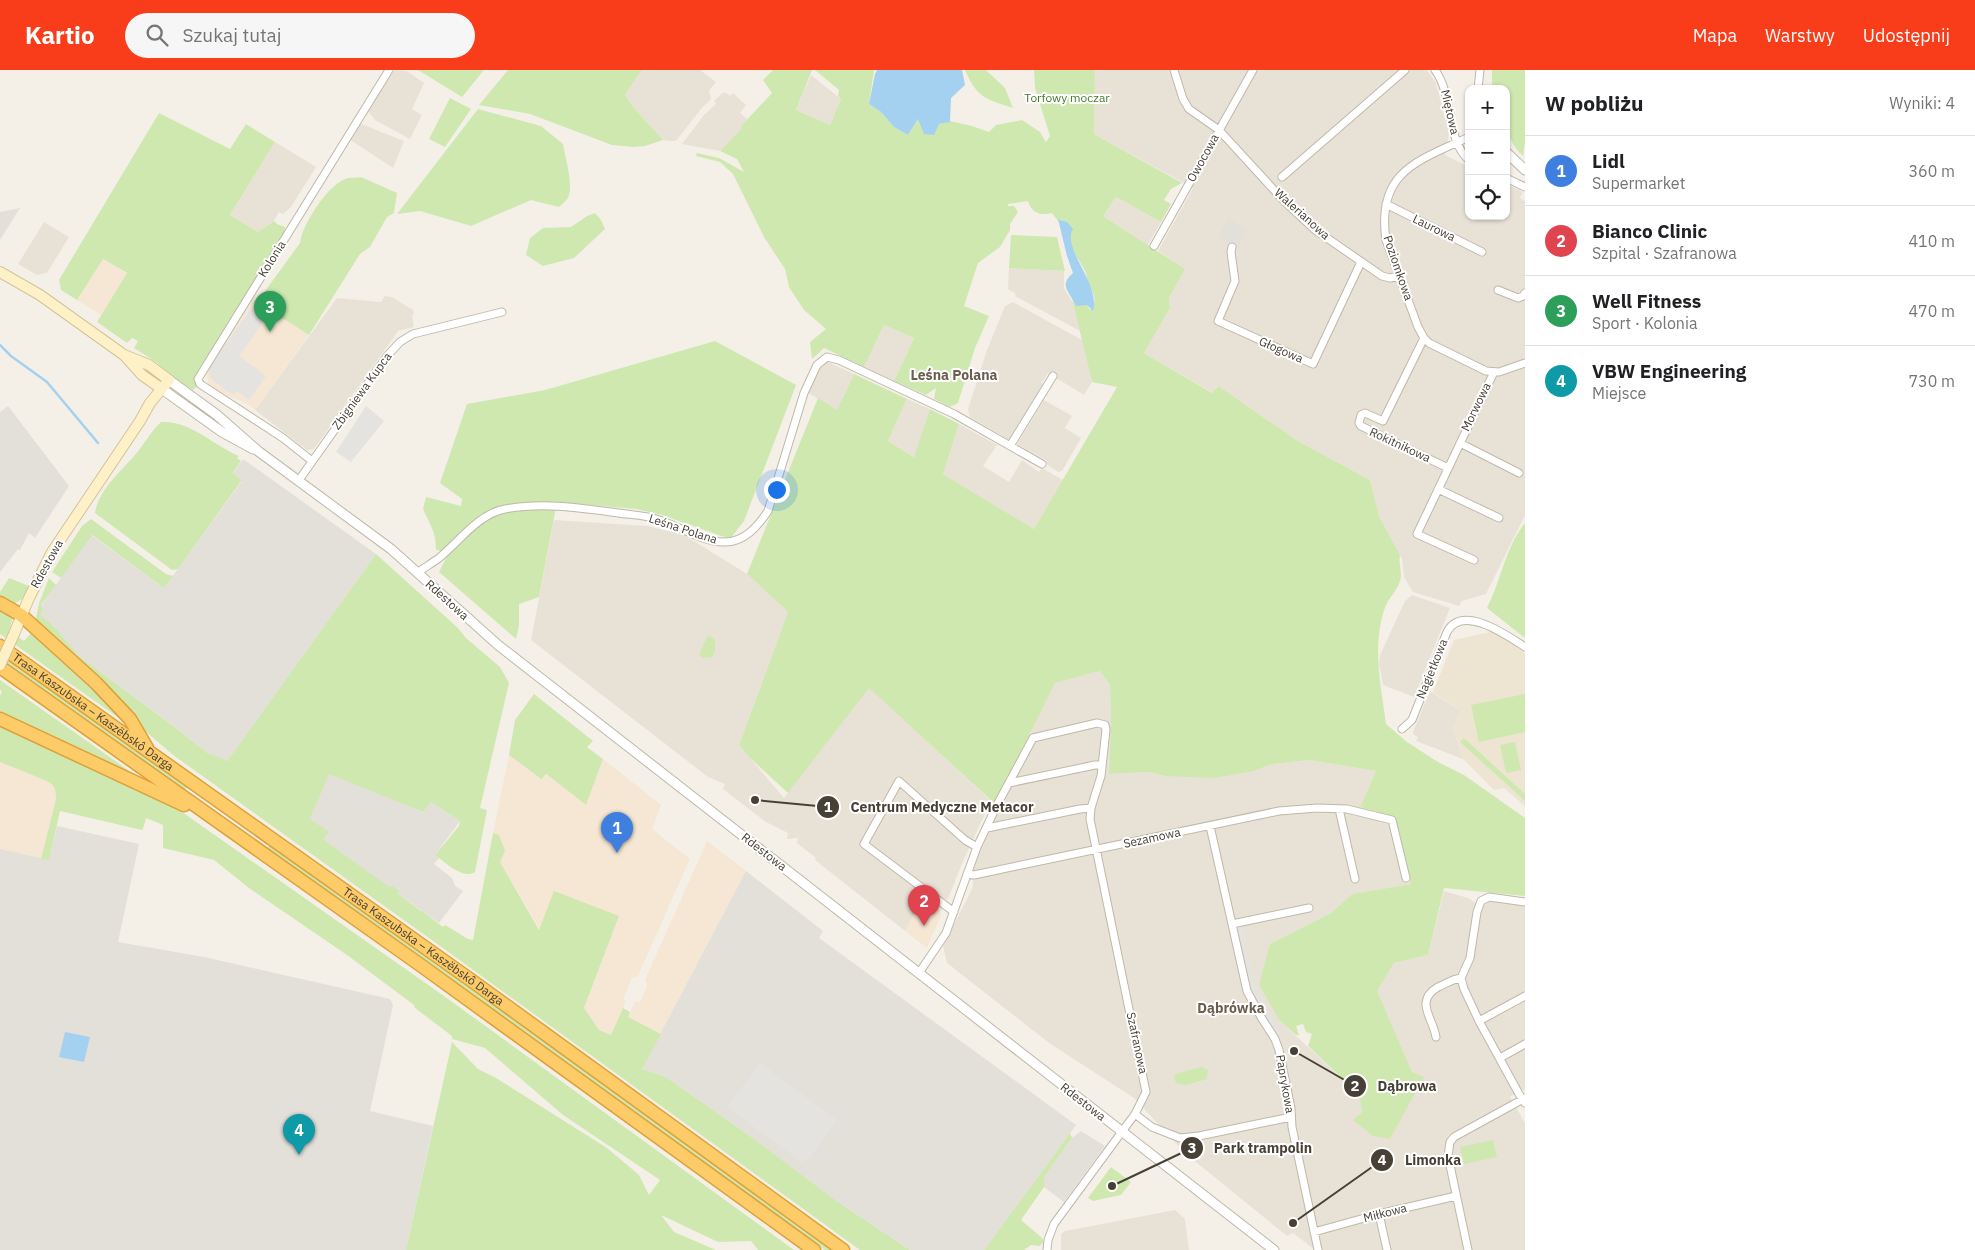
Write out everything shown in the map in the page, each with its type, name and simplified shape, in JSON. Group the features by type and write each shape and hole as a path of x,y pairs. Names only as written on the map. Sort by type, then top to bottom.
{"highway":[{"path":"0,603 21,615 96,683 130,719 150,752"},
{"name":"Trasa Kaszubska – Kaszëbskô Darga","path":"0,646 467,977 843,1250"},
{"name":"Trasa Kaszubska – Kaszëbskô Darga","path":"0,666 427,970 814,1250"},
{"path":"0,720 214,818"}],"main road":[{"name":"Rdestowa","path":"0,272 40,295 124,355 148,366 169,380 162,389 152,410 140,421 52,552 21,615 0,666"},
{"name":"Rdestowa","path":"124,355 142,375 162,389"}],"street":[{"name":"Kolonia","path":"312,461 284,438 200,384 198,379 389,70"},
{"name":"Walerianowa","path":"1174,70 1183,99 1189,109 1219,130 1314,229 1382,276 1390,278 1400,276"},
{"name":"Owocowa","path":"1154,246 1253,70"},
{"name":"Walerianowa","path":"1282,177 1405,70"},
{"name":"Miętowa","path":"1435,70 1446,92 1457,143 1465,139"},
{"path":"1478,85 1480,70"},
{"path":"1457,143 1465,156"},
{"name":"Poziomkowa","path":"1424,338 1418,327 1386,240 1384,226 1386,204 1398,178 1412,164 1457,143"},
{"path":"1510,156 1525,170"},
{"path":"1510,180 1525,188"},
{"name":"Laurowa","path":"1386,204 1482,252"},
{"name":"Głogowa","path":"1232,247 1235,281 1218,321 1313,364 1361,262"},
{"path":"1498,290 1518,298 1525,293"},
{"name":"Zbigniewa Kupca","path":"299,480 387,356 400,342 421,331 502,312"},
{"path":"1424,338 1434,347 1486,371 1494,372 1525,363"},
{"name":"Rokitnikowa","path":"1424,338 1384,420 1365,413 1361,415 1359,423 1361,426 1448,468"},
{"name":"Leśna Polana","path":"417,573 439,558 487,516 504,509 547,505 591,510 659,520 676,528 723,542 734,541 742,537 758,526 768,511 804,393 817,366 828,357 839,360 954,414 1042,464"},
{"name":"Morwowa","path":"1474,560 1417,534 1494,372"},
{"path":"1010,446 1053,376"},
{"name":"Rdestowa","path":"169,380 217,415 258,451 383,543 498,645 1274,1250"},
{"name":"Rdestowa","path":"162,389 222,432 249,448 258,451"},
{"name":"Morwowa","path":"1460,443 1519,473"},
{"path":"1438,489 1499,518"},
{"name":"Nagietkowa","path":"1402,729 1412,720 1447,632 1452,624 1462,621 1492,626 1525,648"},
{"name":"Szafranowa","path":"918,973 946,933 977,848 1033,738 1097,723 1105,725 1102,765 1090,819 1146,1084 1145,1097 1135,1114 1054,1224 1048,1240 1047,1250"},
{"path":"1009,783 1094,765 1102,765"},
{"path":"954,912 864,844 899,780 965,840 977,848"},
{"path":"987,828 1091,808"},
{"name":"Sezamowa","path":"967,874 974,875 1279,811 1308,808 1354,810 1392,820 1406,878"},
{"path":"1339,809 1355,878"},
{"name":"Paprykowa","path":"1210,826 1249,994 1275,1038 1279,1050 1318,1250"},
{"path":"1436,1037 1435,1027 1426,1010 1427,999 1432,991 1461,976 1470,958 1477,912 1481,902 1489,898 1525,902"},
{"path":"1232,924 1309,908"},
{"path":"1461,976 1464,989 1479,1020 1524,1100 1454,1137 1448,1149 1468,1250"},
{"path":"1479,1020 1525,996"},
{"path":"1500,1058 1525,1044"},
{"path":"1135,1114 1152,1127 1180,1138 1199,1136 1291,1117"},
{"name":"Miłkowa","path":"1314,1232 1456,1196"},
{"path":"1379,1214 1387,1250"}],"shaded area":[{"path":"395,70 407,71 424,83 412,109 422,115 410,139 375,120 367,110"},
{"path":"642,70 700,70 716,82 709,91 711,99 676,141 663,140 633,107 625,95"},
{"path":"1095,70 1427,70 1436,83 1449,134 1445,155 1465,165 1465,220 1510,220 1510,186 1523,192 1520,198 1525,201 1525,515 1486,594 1462,601 1459,606 1413,592 1404,577 1402,559 1379,516 1370,480 1298,441 1217,386 1213,393 1144,353 1170,308 1169,298 1185,269 1158,251 1193,188 1094,134"},
{"path":"811,75 841,99 830,125 796,110"},
{"path":"725,92 730,96 733,93 746,105 740,113 747,119 741,126 743,128 720,151 682,144 704,115 716,104 714,101"},
{"path":"359,123 404,141 393,168 349,139"},
{"path":"275,142 316,167 291,207 283,214 279,212 274,221 258,232 230,215"},
{"path":"1116,197 1161,222 1148,245 1103,216"},
{"path":"20,208 0,240 0,212"},
{"path":"1228,218 1248,230 1238,248 1218,237"},
{"path":"44,222 69,237 47,273 37,275 18,264"},
{"path":"103,259 127,274 101,315 77,300"},
{"path":"1009,268 1064,271 1064,288 1073,303 1080,331 1015,296 1016,294 1008,289"},
{"path":"385,296 392,297 413,309 414,327 398,331 314,449 307,450 255,410 337,298 381,302"},
{"path":"251,298 309,335 255,410 248,404 221,393 209,385 205,370"},
{"path":"1013,302 1082,340 1092,382 1084,395 1048,373 1042,382 1043,385 1009,440 970,417 968,409 987,350 1005,306"},
{"path":"253,306 267,317 239,356 266,376 249,400 237,391 234,395 227,391 209,377 211,374 207,370"},
{"path":"884,325 914,338 894,381 864,367"},
{"path":"828,362 854,374 837,410 807,392 820,365"},
{"path":"907,399 930,409 915,457 888,441"},
{"path":"1044,400 1072,416 1065,428 1081,438 1062,471 1058,472 1045,463 1046,460 1017,444"},
{"path":"8,406 69,486 35,538 29,533 20,550 18,549 0,572 0,412"},
{"path":"366,406 384,421 351,462 336,452"},
{"path":"959,424 997,445 983,466 1009,482 1022,460 1039,472 1042,468 1063,480 1034,529 943,474"},
{"path":"243,459 376,554 227,761 210,755 80,657 52,624 39,615 43,609 41,606 91,535 164,588 242,481 233,474"},
{"path":"554,520 647,526 684,535 747,574 788,612 739,745 784,798 869,687 991,801 963,861 948,899 944,900 928,888 905,931 815,860 816,858 797,843 798,838 787,839 788,833 766,822 723,789 725,784 708,777 531,640"},
{"path":"1412,595 1450,608 1414,697 1383,685 1379,664 1380,655 1405,601"},
{"path":"1495,631 1525,653 1525,806 1504,788 1494,790 1463,759 1453,728 1461,711 1433,692 1454,640"},
{"path":"1100,671 1110,685 1110,774 1148,772 1165,776 1254,771 1273,764 1309,760 1376,771 1360,807 1394,817 1411,884 1352,894 1331,913 1270,944 1280,1021 1359,1094 1362,1112 1353,1120 1412,1072 1376,991 1394,963 1428,955 1444,891 1468,898 1482,907 1490,901 1525,906 1525,1091 1522,1089 1510,1097 1525,1123 1525,1250 1315,1250 1293,1233 1287,1236 1186,1154 1134,1098 1049,1043 947,963 943,946 973,887 973,867 1001,803 1036,739 1030,732 1055,683"},
{"path":"1430,691 1461,711 1453,728 1463,759 1416,741 1418,737 1413,732"},
{"path":"0,743 69,774 56,798 41,859 0,849"},
{"path":"509,755 540,779 545,774 586,805 603,759 661,805 652,829 690,859 638,976 632,978 623,999 626,1001 611,1035 599,1030 584,1009 619,916 540,930 500,862 499,835 493,833"},
{"path":"329,773 423,812 431,802 460,821 435,855 439,858 434,864 452,878 455,886 463,891 439,923 398,894 400,891 391,885 389,888 323,839 310,819"},
{"path":"57,826 139,844 118,942 204,957 390,999 393,1005 370,1111 433,1126 406,1250 0,1250 0,849 49,860"},
{"path":"707,841 746,871 661,1034 628,1017 635,1002 641,1001 647,986 645,980"},
{"path":"746,871 823,931 819,938 1076,1125 984,1250 910,1250 838,1202 757,1141 666,1077 642,1069"},
{"path":"923,896 930,901 924,914 930,917 936,906 941,916 927,948 905,931"},
{"path":"1242,925 1254,983 1278,1027 1281,1034 1277,1036 1254,1000 1251,991 1236,927"},
{"path":"760,1063 837,1120 808,1160 806,1158 803,1163 727,1107"},
{"path":"1081,1131 1105,1146 1064,1202 1044,1187 1044,1177 1072,1138"},
{"path":"1175,1210 1185,1219 1189,1250 1061,1250 1061,1234 1065,1231"}],"green space":[{"path":"418,70 484,70 462,97"},
{"path":"508,70 642,70 625,95 633,107 663,140 645,146 612,145 530,114 479,105"},
{"name":"Torfowy moczar","path":"773,70 812,70 796,110 830,125 841,99 838,96 839,90 815,70 874,70 869,104 881,112 894,127 908,135 918,119 939,124 950,121 989,132 996,125 1022,120 1040,132 1046,142 1050,136 1035,88 1034,70 1095,70 1094,134 1182,183 1171,189 1164,200 1171,204 1161,222 1116,197 1103,216 1185,269 1169,298 1170,308 1144,353 1212,393 1218,386 1298,441 1370,480 1379,516 1400,555 1401,578 1386,605 1381,619 1379,634 1378,664 1386,724 1407,742 1438,762 1464,775 1525,818 1525,896 1444,888 1428,955 1394,963 1377,991 1412,1072 1424,1077 1390,1139 1373,1136 1353,1120 1362,1112 1359,1094 1308,1046 1312,1034 1306,1032 1303,1024 1296,1026 1299,1035 1296,1035 1280,1021 1259,985 1270,944 1331,913 1352,894 1411,884 1394,817 1360,807 1376,771 1309,760 1273,764 1254,771 1214,778 1165,776 1148,772 1109,774 1110,685 1100,671 1055,683 995,804 869,688 788,793 750,758 739,745 788,612 747,574 818,398 837,410 854,374 907,399 888,441 914,457 930,409 959,424 943,474 1034,529 1117,387 1092,382 1072,299 1077,306 1081,304 1087,305 1090,310 1094,303 1094,298 1086,273 1071,246 1070,234 1072,229 1066,222 1060,219 1058,221 1052,213 1037,213 1028,201 1008,204 1008,206 1014,206 1018,212 1010,224 1010,230 1000,247 978,263 964,306 989,316 975,348 958,403 950,407 934,399 936,388 926,395 894,381 914,338 884,325 864,367 824,348 812,359 810,342 826,329 804,310 789,287 785,269 764,237 733,174 720,162 696,156 697,153 719,158 744,172 737,159 720,151 772,93 763,80"},
{"path":"965,70 986,70 1005,88 1013,108 983,96 969,79"},
{"path":"1492,70 1525,70 1525,142 1523,156 1510,138 1510,85 1492,85"},
{"path":"450,98 471,109 445,147 429,139"},
{"path":"478,109 541,126 563,144 570,184 569,195 566,200 559,207 531,200 471,226 420,211 397,214"},
{"path":"159,113 230,149 246,124 275,142 230,215 258,232 274,221 285,227 285,232 195,381 197,386 193,390 134,348 138,341 132,338 127,343 97,322 127,273 103,259 77,300 61,290 59,280"},
{"path":"361,177 397,193 394,213 387,217 370,247 360,254 309,335 257,302 300,243 305,226 323,198 331,189 345,179"},
{"path":"595,213 605,229 574,258 543,266 526,255 530,238 543,228 571,227"},
{"path":"1011,235 1057,237 1065,271 1009,268"},
{"path":"715,341 796,385 744,521 730,539 662,515 636,509 557,502 539,597 519,604 519,626 516,639 439,572 449,552 436,550 434,533 423,509 426,497 461,506 462,499 440,483 467,404 545,390"},
{"path":"161,422 172,422 192,429 239,456 237,458 241,461 233,473 242,480 178,569 172,570 95,513 100,497 105,490"},
{"path":"91,519 166,574 173,576 164,588 92,535 61,578 52,572 82,526"},
{"path":"1525,523 1525,638 1487,608 1508,554"},
{"path":"376,554 500,667 509,683 480,808 487,810 475,872 465,874 454,869 435,855 459,826 460,821 431,802 423,812 329,774 310,819 329,832 323,839 389,887 391,885 400,891 398,894 443,927 445,925 468,939 473,940 493,833 499,835 505,851 500,862 539,930 554,891 619,916 584,1008 599,1030 611,1035 623,1008 630,1012 628,1017 661,1034 642,1069 666,1077 757,1141 838,1202 910,1250 860,1250 173,755 144,730 105,687 35,623 39,603 49,578 56,585 41,605 43,609 40,615 52,624 80,657 210,755 227,761"},
{"path":"9,578 29,586 22,599 14,604 0,600 0,592"},
{"path":"0,607 13,616 9,631 24,641 32,632 88,680 126,723 0,634"},
{"path":"708,635 715,640 715,651 712,657 702,658 699,654"},
{"path":"0,654 188,787 185,790 0,660"},
{"path":"0,680 138,777 0,715 0,696 2,691 0,690"},
{"path":"534,694 593,741 587,747 603,759 586,805 546,774 541,779 509,755 515,720"},
{"path":"1525,694 1525,732 1479,742 1471,705"},
{"path":"0,724 157,797 182,812 451,1001 794,1250 758,1250 751,1241 718,1242 661,1215 674,1232 716,1250 406,1250 452,1042 478,1069 496,1078 607,1148 639,1175 649,1195 660,1180 563,1115 485,1048 452,1039 452,1036 415,1008 414,1005 347,955 249,888 214,860 163,848 163,825 146,818 142,830 60,811 49,860 41,859 56,799 55,790 52,784 47,781 0,762"},
{"path":"1464,738 1525,794 1525,801 1460,742"},
{"path":"1515,742 1521,770 1506,773 1500,745"},
{"path":"270,845 414,946 833,1250 825,1250 435,967 267,848"},
{"path":"1201,1067 1208,1070 1207,1079 1186,1085 1176,1083 1175,1074"},
{"path":"1070,1133 1072,1138 1044,1177 1044,1187 1021,1220 1041,1237 1043,1243 1039,1246 1031,1245 1024,1250 984,1250"},
{"path":"1493,1140 1497,1157 1464,1164 1460,1147"},
{"path":"1111,1167 1131,1182 1121,1195 1093,1201 1088,1198"}],"water":[{"path":"877,70 962,70 965,85 951,98 950,122 939,124 934,135 924,134 918,119 908,135 894,127 881,112 869,104"},
{"path":"1058,219 1067,222 1073,229 1071,237 1072,246 1092,289 1093,311 1087,305 1076,306 1067,289 1066,282 1073,273"},
{"path":"65,1032 90,1037 84,1062 59,1057"}],"waterway":[{"path":"0,345 11,356 47,382 98,443"}],"place":[{"name":"Well Fitness","path":"270,332"},
{"name":"Centrum Medyczne Metacor","path":"755,800"},
{"name":"Lidl","path":"617,853"},
{"name":"Bianco Clinic","path":"924,926"},
{"name":"Dąbrowa","path":"1294,1051"},
{"name":"VBW Engineering","path":"299,1155"},
{"name":"Park trampolin","path":"1112,1186"},
{"name":"Limonka","path":"1293,1223"}],"district":[{"name":"Leśna Polana","path":"954,375"},
{"name":"Dąbrówka","path":"1231,1008"}]}
